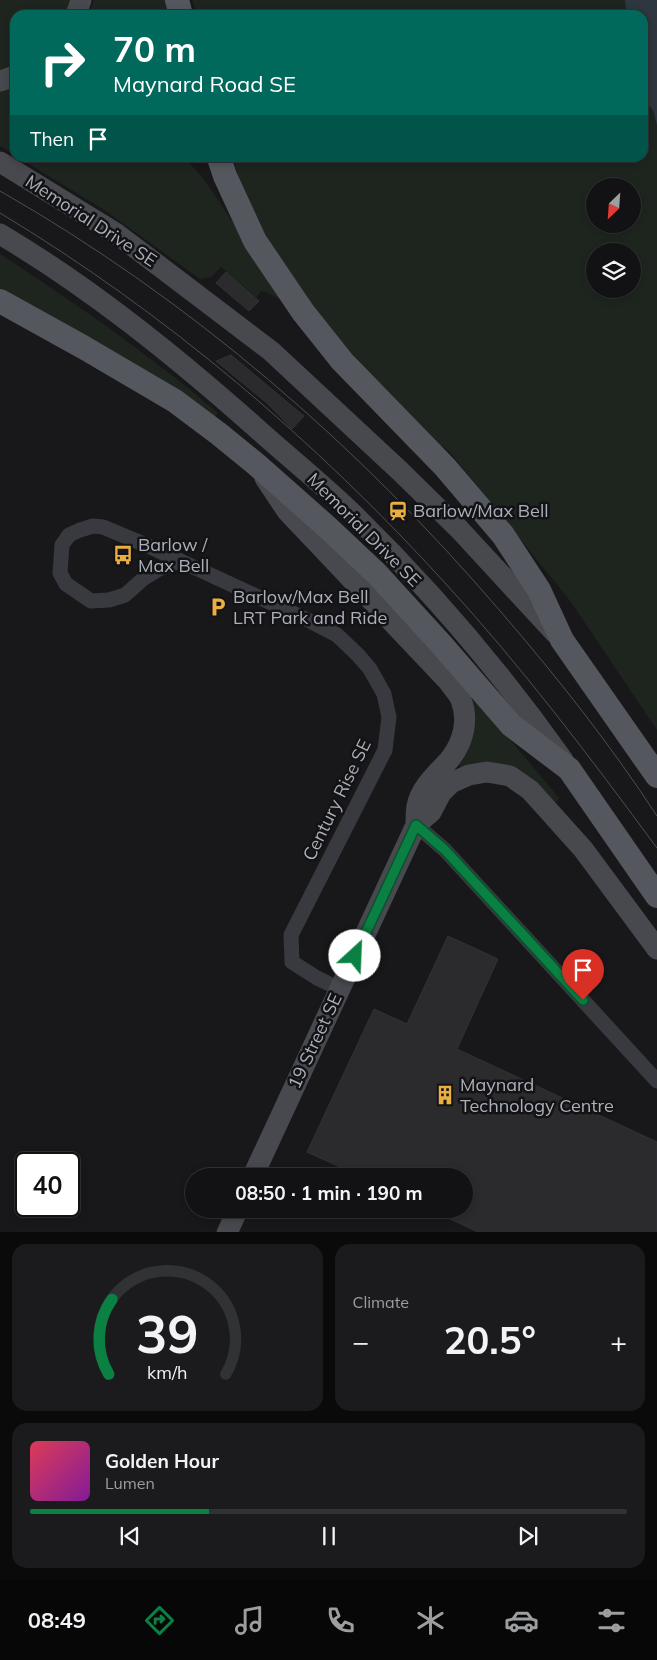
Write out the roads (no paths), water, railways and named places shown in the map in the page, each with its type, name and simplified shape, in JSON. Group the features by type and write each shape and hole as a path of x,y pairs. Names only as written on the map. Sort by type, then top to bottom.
{"main road":[{"name":"Memorial Drive SE","path":"0,162 117,234 271,351 401,472 454,524 562,640 657,776"},
{"path":"221,162 225,176 255,241 302,312 342,361 445,467 503,534 539,590 562,640"},
{"name":"Memorial Drive SE","path":"0,234 96,298 209,387 350,511 412,576 502,680 569,769 657,896"},
{"path":"0,301 84,347 175,402 257,465 377,574 441,644 510,725 569,769"},
{"path":"257,465 287,511 448,681 461,700 464,720 462,740 427,786 417,805 416,825"},
{"path":"416,825 431,812 441,793 451,783 469,775 487,772 510,776 530,790 583,849 657,949"},
{"name":"19 Street SE","path":"257,1168 416,825"},
{"path":"227,1232 234,1218"}],"street":[{"name":"Century Rise SE","path":"180,561 142,579 124,595 110,600 91,601 66,584 60,573 62,545 68,535 93,526 103,527 180,561 337,635 370,669 384,694 389,717 385,750 292,935 292,962 317,978 340,989"},
{"path":"416,825 445,850 657,1081"}],"tram line":[{"path":"0,191 139,279 205,328 330,434 446,550 501,612 582,711 621,763 657,816"},
{"path":"0,213 121,293 180,337 237,382 345,480 446,584 502,647 581,746 657,848"}],"place":[{"name":"Barlow/Max Bell","path":"398,511"},
{"name":"Barlow / Max Bell","path":"123,555"},
{"name":"Barlow/Max Bell LRT Park and Ride","path":"218,607"},
{"name":"Maynard Technology Centre","path":"445,1095"}]}
